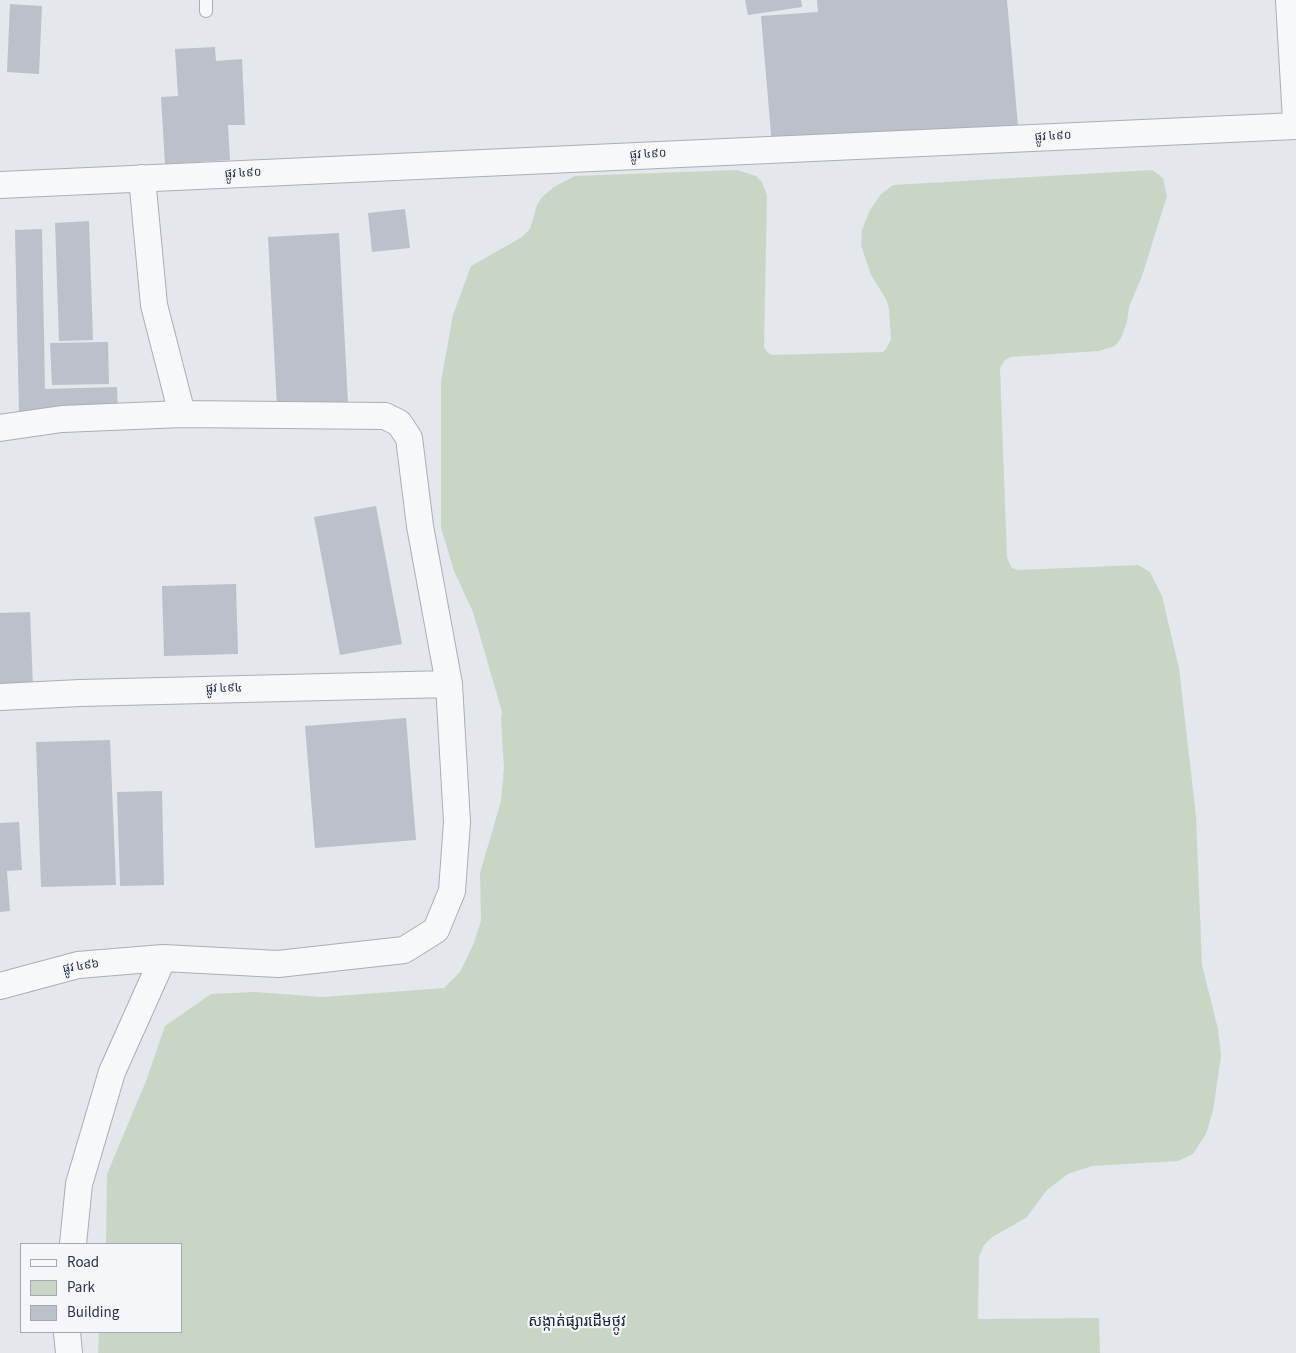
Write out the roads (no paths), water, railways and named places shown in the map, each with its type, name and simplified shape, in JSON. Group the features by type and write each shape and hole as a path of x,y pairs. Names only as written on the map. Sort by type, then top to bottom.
{"street":[{"path":"1289,0 1296,120"},
{"name":"ផ្លូវ ៤៩០","path":"0,186 1296,126"},
{"path":"142,178 154,305 182,414"},
{"name":"ផ្លូវ ៤៩៦","path":"0,428 62,419 182,414 386,416 398,423 409,438 420,526 449,684 457,822 452,891 436,930 404,950 278,964 163,958 78,965 0,986"},
{"name":"ផ្លូវ ៤៩៤","path":"0,697 80,692 449,684"},
{"path":"73,1243 79,1184 112,1072 163,958"},
{"path":"67,1333 69,1353"}],"district":[{"name":"សង្កាត់ផ្សារដើមថ្កូវ","path":"577,1323"}]}
